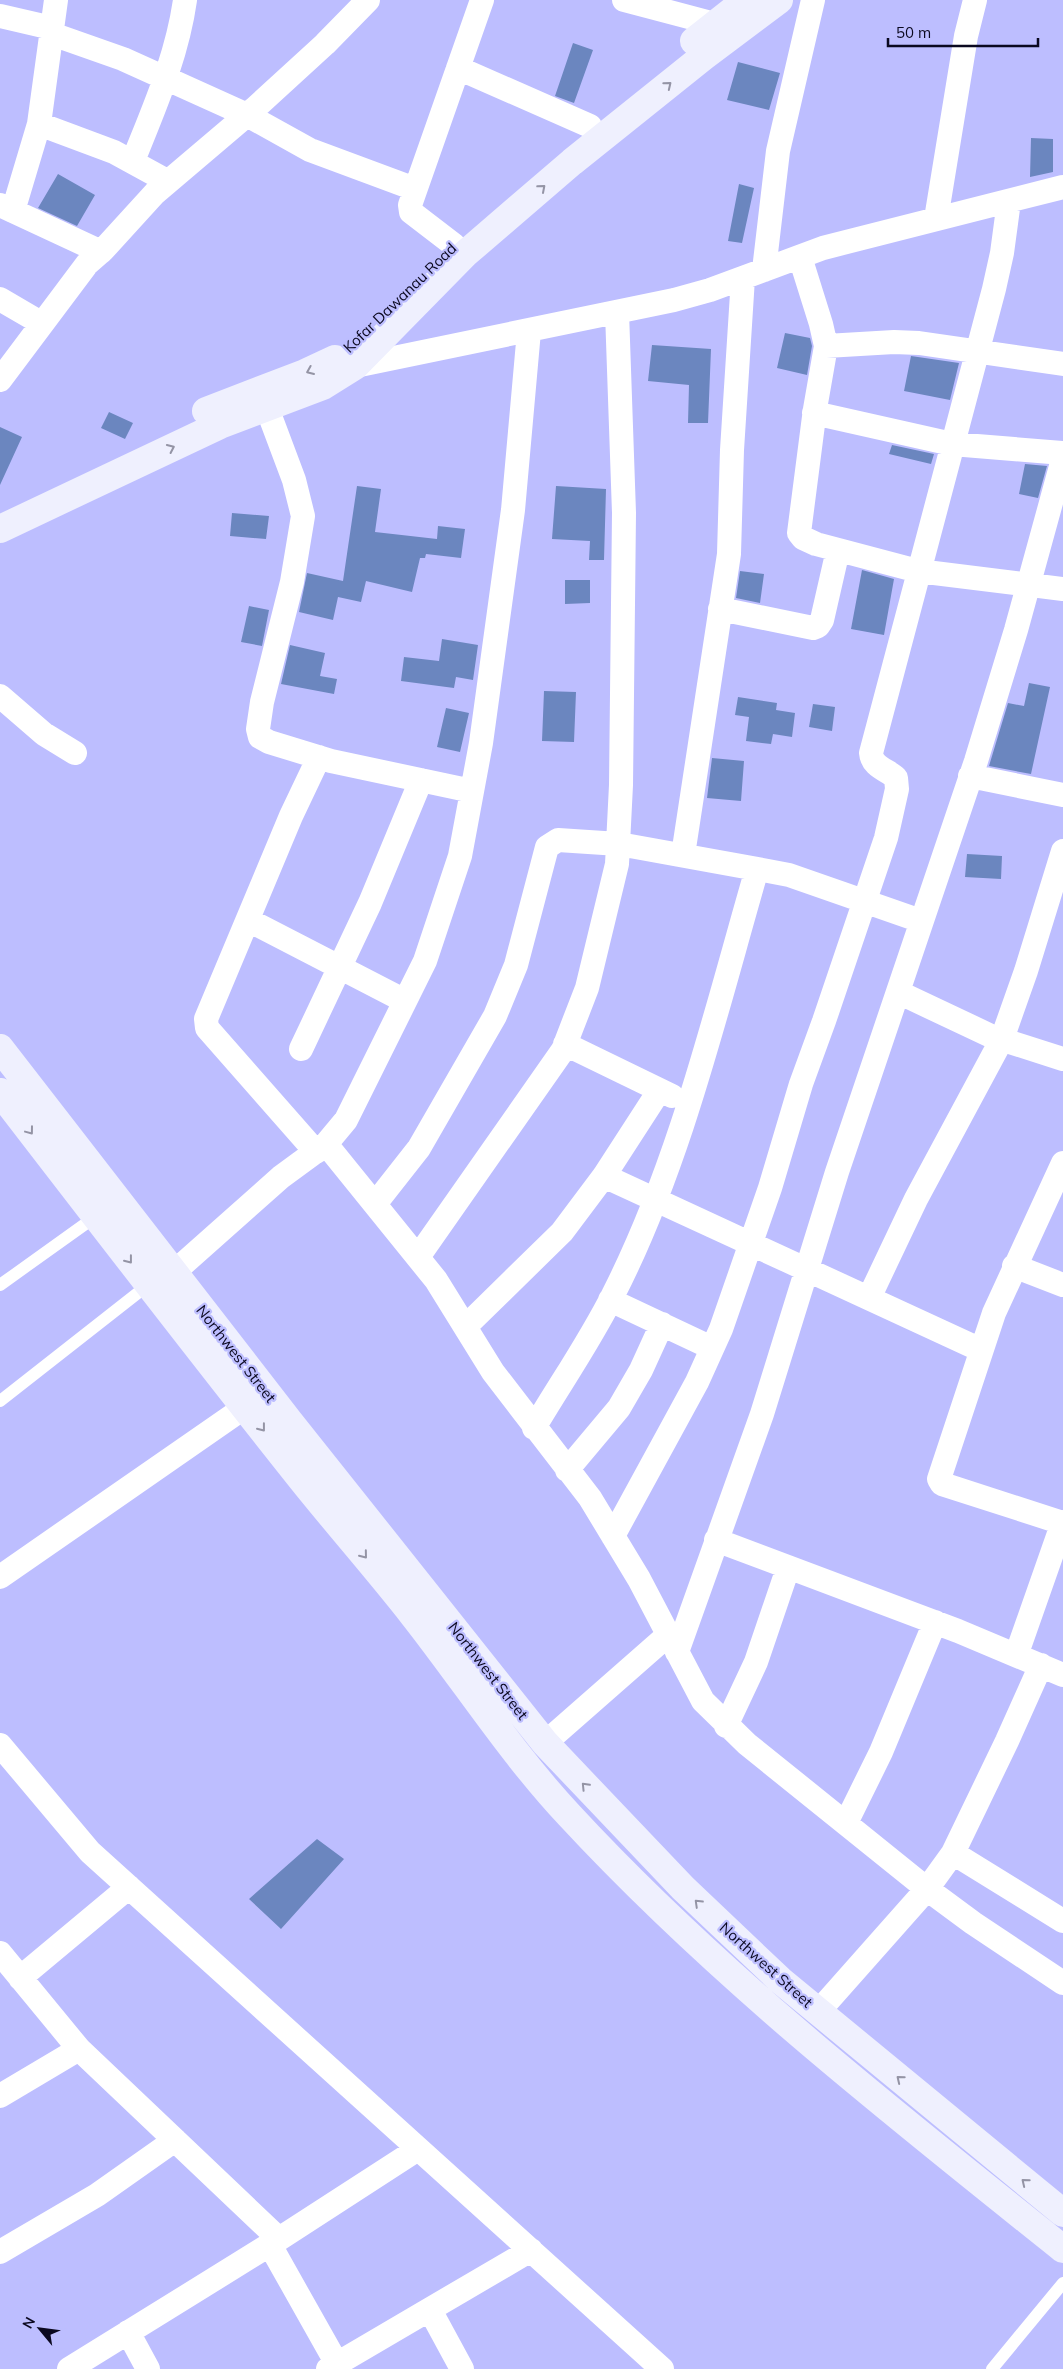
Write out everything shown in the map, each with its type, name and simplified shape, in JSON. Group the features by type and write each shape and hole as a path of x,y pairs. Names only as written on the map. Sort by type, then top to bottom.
{"main road":[{"name":"Kofar Dawanau Road","path":"0,512 216,417 342,354 526,177 746,0"},
{"name":"Kofar Dawanau Road","path":"216,417 267,408 323,386 354,366 465,254 565,168 703,57 779,0"},
{"path":"0,529 216,417"},
{"name":"Northwest Street","path":"0,1048 173,1273 545,1743 683,1888 773,1974 1063,2213"},
{"name":"Northwest Street","path":"0,1092 148,1285 414,1616 476,1700 566,1813 750,1993 917,2132 1063,2249"}],"street":[{"path":"56,0 39,124 7,208 101,252"},
{"path":"133,161 165,78 182,25 185,0"},
{"path":"0,380 86,264 101,252 167,181 247,115 325,44 368,0"},
{"path":"454,246 411,212 410,205 482,0"},
{"path":"624,0 715,24"},
{"path":"683,855 729,554 732,450 753,274 778,151 813,0"},
{"path":"936,220 966,36 975,0"},
{"path":"0,16 52,31 123,59 247,115 310,150 415,190"},
{"path":"458,68 590,126"},
{"path":"39,124 114,152 167,181"},
{"path":"354,366 674,300 823,248 1063,187"},
{"path":"613,1536 697,1382 721,1329 770,1188 801,1084 886,838 897,789 896,778 875,764 871,753 1002,253 1009,201"},
{"path":"800,257 822,324 826,346 814,414 799,533 803,538 816,544 918,571 1063,589"},
{"path":"0,299 41,323"},
{"path":"418,1257 566,1044 587,988 617,864 620,844 624,513 618,312"},
{"path":"173,1273 281,1177 321,1148 346,1120 425,961 460,856 472,791 513,510 529,331"},
{"path":"826,346 894,342 977,351 1063,364"},
{"path":"267,408 294,480 303,516 292,582 262,702 258,729 260,737 270,742 319,757 472,791"},
{"path":"814,414 952,444 1063,453"},
{"path":"545,1743 673,1643 716,1540 767,1396 837,1172 970,776 1028,586 1063,459"},
{"path":"720,609 813,628 818,626 822,620 838,550"},
{"path":"0,696 44,734 75,753"},
{"path":"319,757 291,816 210,1007 206,1019 207,1028 375,1204 449,1297 493,1372 566,1470 590,1498 673,1643 703,1701 726,1726 927,1889 973,1923 1063,1983"},
{"path":"970,776 1063,795"},
{"path":"301,1049 341,968 370,903 421,780"},
{"path":"375,1204 418,1148 495,1016 516,965 546,847 558,840 620,844 789,875 864,903 921,921"},
{"path":"869,1298 916,1200 1002,1039 1026,971 1063,851"},
{"path":"534,1428 610,1300 654,1199 690,1101 757,869"},
{"path":"248,920 405,1001"},
{"path":"898,992 972,1028 1063,1059"},
{"path":"566,1044 659,1091 690,1101"},
{"path":"466,1326 562,1232 604,1176 659,1091"},
{"path":"1016,1654 1063,1522 942,1484 939,1479 981,1350 1014,1266 1063,1163"},
{"path":"604,1176 807,1268 981,1350"},
{"path":"1014,1266 1063,1285"},
{"path":"610,1300 712,1348"},
{"path":"566,1470 619,1408 641,1370 662,1324"},
{"path":"0,1576 245,1407"},
{"path":"716,1540 934,1622 1016,1654 1063,1675"},
{"path":"726,1726 756,1662 788,1568"},
{"path":"846,1823 881,1752 934,1622"},
{"path":"818,2012 927,1889 953,1853 1007,1742 1041,1665"},
{"path":"0,1745 90,1852 662,2369"},
{"path":"953,1853 1062,1917"},
{"path":"20,1978 129,1887"},
{"path":"0,1953 79,2049 175,2140 274,2242 332,2366 531,2250"},
{"path":"0,2096 79,2049"},
{"path":"0,2252 97,2195 175,2140"},
{"path":"68,2369 274,2242 418,2148"},
{"path":"430,2310 462,2369"},
{"path":"128,2332 148,2369"}],"lane":[{"path":"0,1285 96,1217"},
{"path":"0,1401 148,1285"},
{"path":"992,2369 1063,2283"}],"building":[{"path":"573,43 593,50 574,103 555,96"},
{"path":"738,62 780,73 769,110 727,100"},
{"path":"1031,138 1053,139 1053,172 1030,177"},
{"path":"58,174 95,195 77,226 38,208"},
{"path":"739,184 754,188 742,243 728,241"},
{"path":"785,333 810,338 812,346 807,375 777,368"},
{"path":"652,345 711,349 708,423 688,423 689,385 648,381"},
{"path":"911,356 959,363 950,400 904,391"},
{"path":"109,412 133,423 125,439 101,428"},
{"path":"0,427 22,437 0,485"},
{"path":"892,445 934,454 931,464 889,454"},
{"path":"1025,464 1047,466 1038,498 1019,494"},
{"path":"357,486 381,489 375,532 437,539 438,526 465,529 461,558 426,554 425,558 420,558 412,592 366,581 361,602 338,597 333,620 299,612 307,573 343,581"},
{"path":"556,486 606,489 604,560 589,560 590,541 552,539"},
{"path":"232,513 269,516 266,539 230,536"},
{"path":"862,570 894,579 884,635 851,629"},
{"path":"740,571 764,574 760,603 736,598"},
{"path":"565,580 590,580 590,603 565,604"},
{"path":"249,606 269,610 262,646 241,642"},
{"path":"442,639 478,645 473,680 456,677 454,688 401,681 404,657 439,661"},
{"path":"290,645 325,653 320,676 337,679 334,694 281,684"},
{"path":"1029,683 1050,687 1031,774 989,766 1008,703 1024,706"},
{"path":"544,691 576,692 574,742 542,741"},
{"path":"738,697 777,703 776,710 795,713 792,737 773,734 771,744 746,741 749,717 735,715"},
{"path":"813,704 835,707 832,731 809,727"},
{"path":"446,708 469,713 460,752 437,747"},
{"path":"712,758 744,761 741,801 707,798"},
{"path":"967,854 1002,856 1001,879 965,877"},
{"path":"317,1839 344,1859 281,1929 249,1899"}]}
